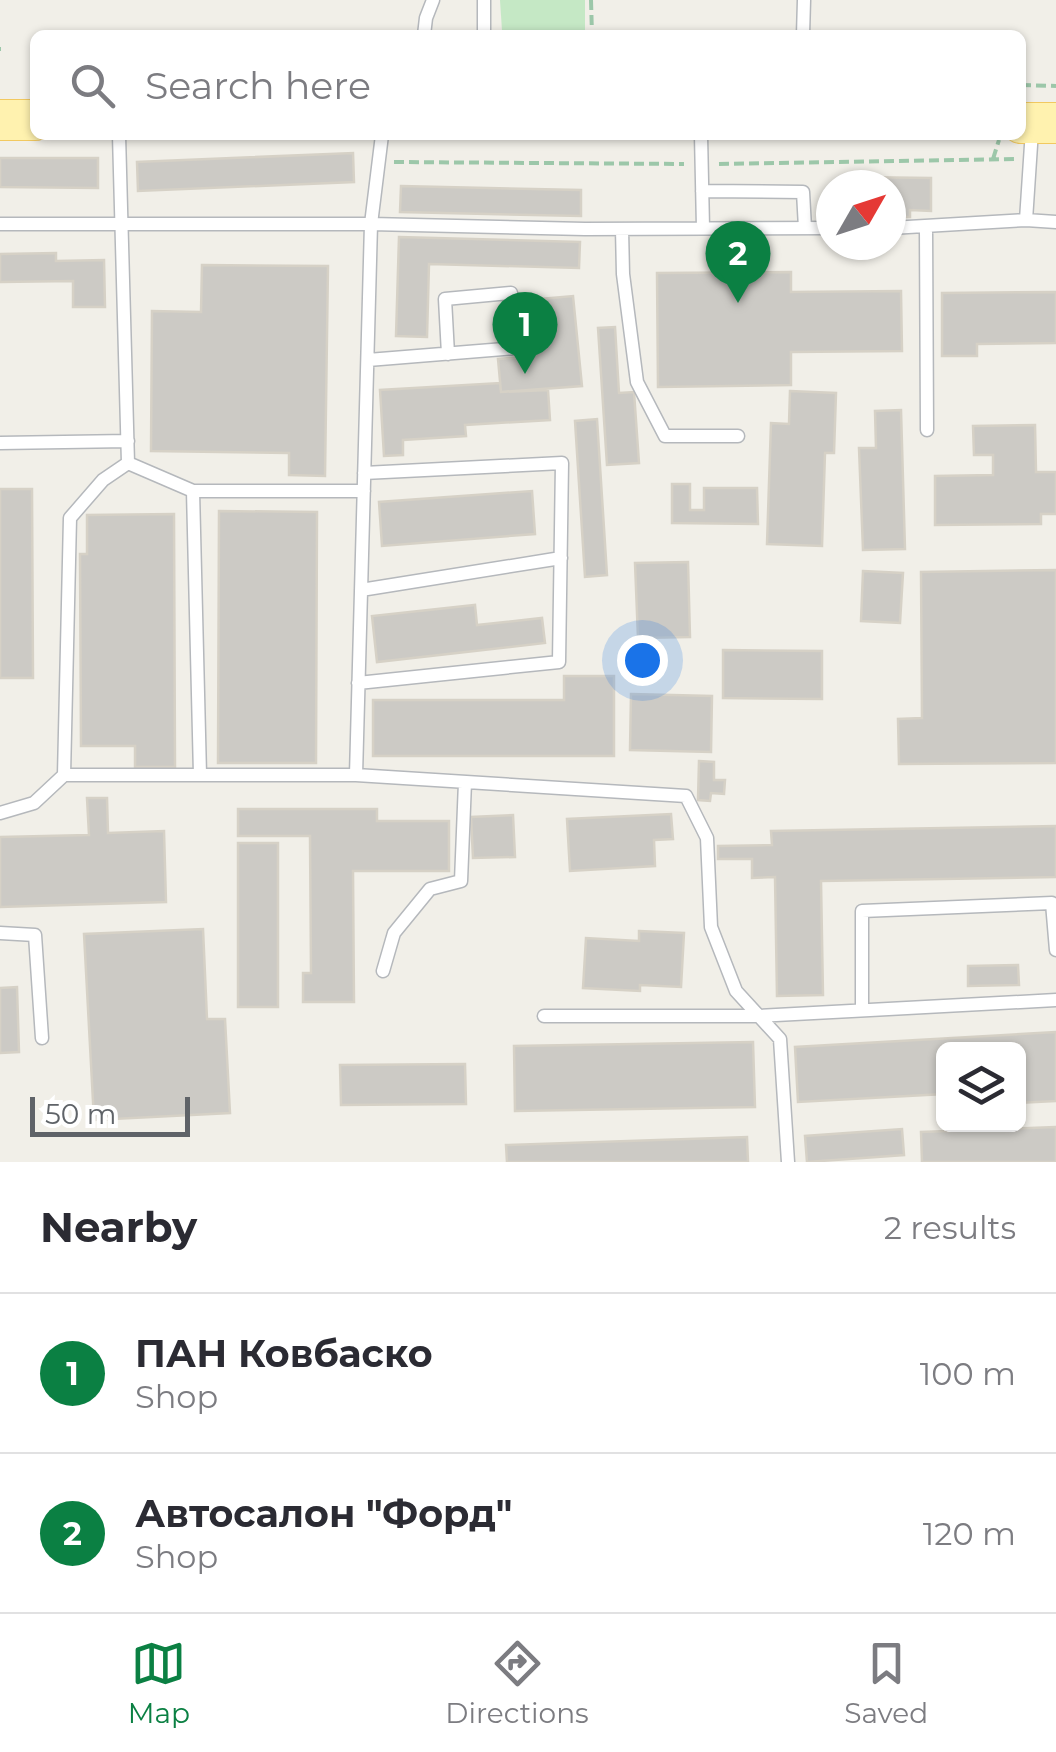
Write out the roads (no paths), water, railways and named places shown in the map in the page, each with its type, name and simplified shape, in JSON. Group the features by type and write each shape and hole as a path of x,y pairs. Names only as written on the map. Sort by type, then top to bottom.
{"main road":[{"path":"0,120 30,120"}],"lane":[{"path":"425,30 434,0"},
{"path":"484,0 484,30"},
{"path":"803,30 804,0"},
{"path":"1026,118 1026,220"},
{"path":"119,140 128,463"},
{"path":"356,775 372,224 381,140"},
{"path":"701,140 703,228"},
{"path":"702,191 803,192 805,228"},
{"path":"906,228 1026,220 1056,222"},
{"path":"0,224 816,228"},
{"path":"926,228 927,430"},
{"path":"622,229 623,274 637,382 666,436 738,436"},
{"path":"368,360 448,354 517,348 511,294 444,299 448,354"},
{"path":"0,444 128,441"},
{"path":"128,463 193,491 364,491"},
{"path":"64,775 70,518 103,480 128,463"},
{"path":"358,683 559,662 562,463 364,472"},
{"path":"193,491 200,775"},
{"path":"361,590 560,558"},
{"path":"0,813 34,802 64,775 356,775 686,796 707,838 711,926 736,991 780,1039 788,1162"},
{"path":"383,971 394,933 430,889 461,882 464,782"},
{"path":"862,1010 862,911 1052,904 1056,950"},
{"path":"0,933 36,934 42,1038"},
{"path":"544,1016 759,1016 1056,1000"}],"place":[{"name":"Автосалон \"Форд\"","path":"738,303"},
{"name":"ПАН Ковбаско","path":"525,374"}]}
